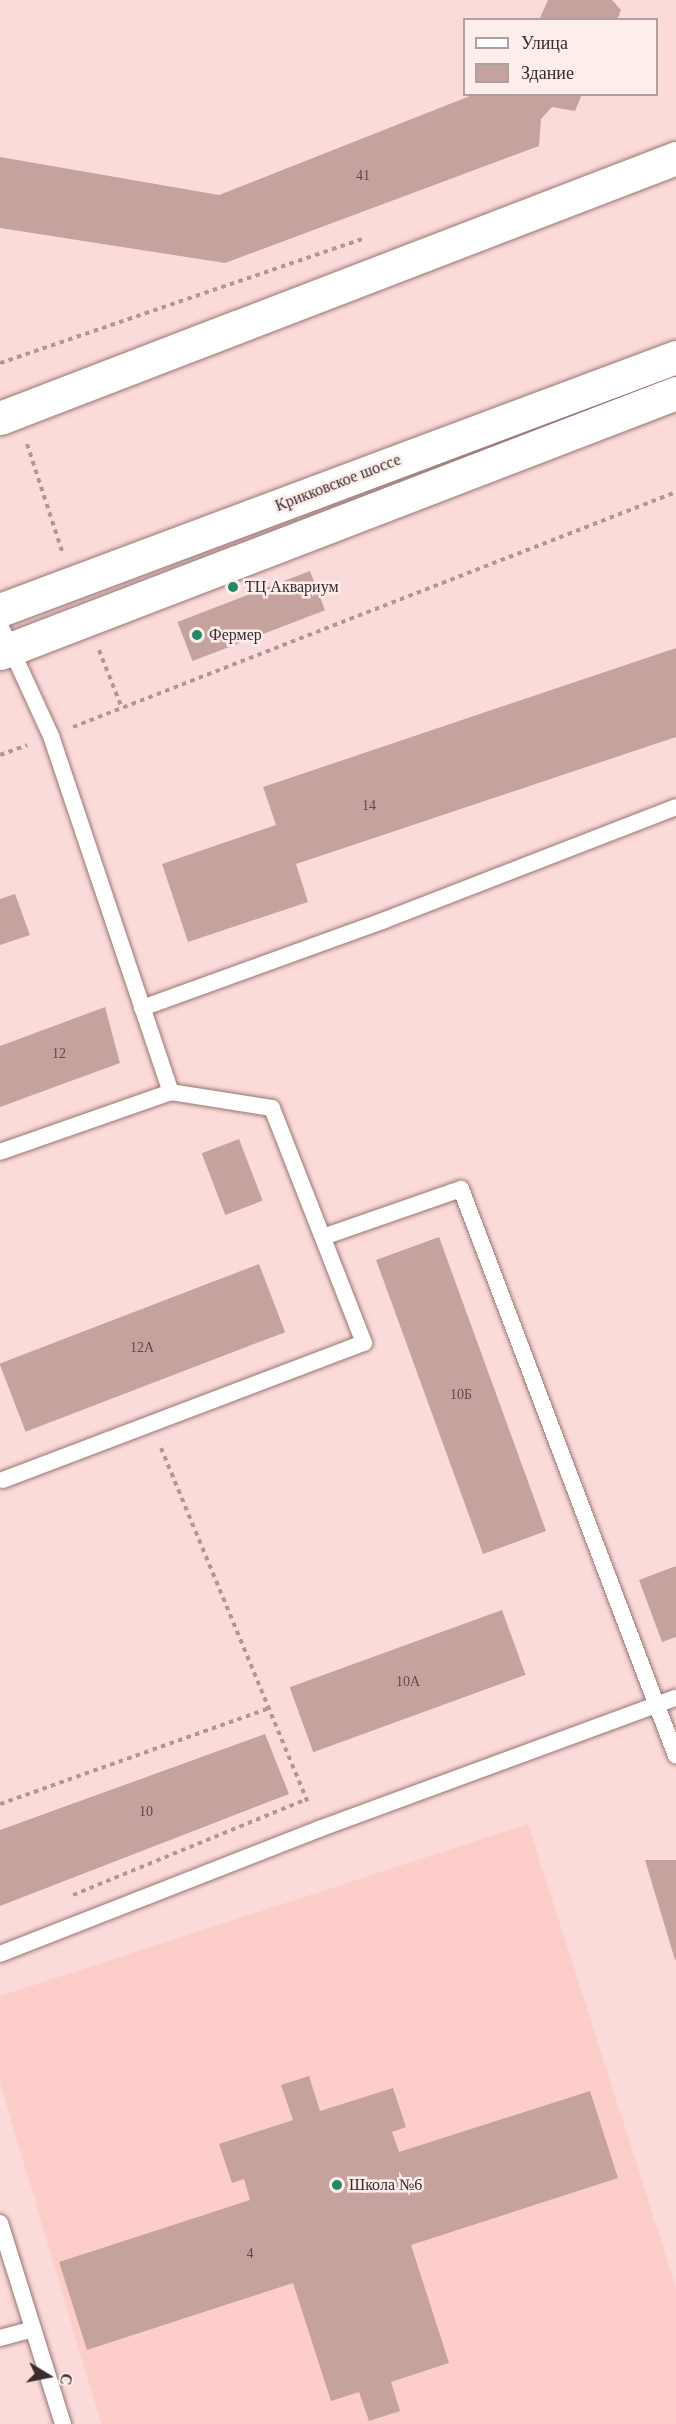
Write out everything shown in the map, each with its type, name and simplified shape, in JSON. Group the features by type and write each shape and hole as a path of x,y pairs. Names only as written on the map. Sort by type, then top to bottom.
{"main road":[{"path":"0,418 676,158"},
{"name":"Крикковское шоссе","path":"0,610 676,357"},
{"path":"4,643 676,393"}],"lane":[{"path":"4,643 51,736 171,1092"},
{"path":"142,1008 385,920 676,807"},
{"path":"0,1152 171,1092 272,1108 364,1343 3,1480"},
{"path":"322,1237 461,1189 676,1756"},
{"path":"0,1954 319,1829 676,1698"},
{"path":"0,2223 63,2424"},
{"path":"0,2338 33,2329"}],"path":[{"path":"0,363 372,236"},
{"path":"0,755 676,492"},
{"path":"151,1424 319,1829"},
{"path":"0,1804 270,1708"},
{"path":"66,1898 306,1799"}],"shaded area":[{"name":"Школа №6","path":"528,1824 676,2287 676,2424 101,2424 0,2083 0,1996"}],"building":[{"path":"548,0 612,0 621,10 618,18 540,18"},
{"path":"470,96 581,96 575,111 552,107 541,119 539,146 225,263 0,228 0,157 219,195"},
{"path":"310,571 325,610 192,661 177,622"},
{"path":"676,648 676,737 296,864 308,902 188,942 162,864 276,825 263,787"},
{"path":"15,894 30,935 0,945 0,899"},
{"path":"105,1007 120,1063 0,1107 0,1046"},
{"path":"239,1139 263,1201 225,1215 202,1153"},
{"path":"439,1237 546,1531 483,1554 376,1260"},
{"path":"259,1264 285,1332 26,1432 0,1363"},
{"path":"676,1566 676,1637 662,1642 639,1580"},
{"path":"502,1610 526,1675 313,1752 290,1687"},
{"path":"265,1734 289,1794 0,1906 0,1830"},
{"path":"645,1860 676,1860 676,1960 675,1960"},
{"path":"309,2076 320,2111 393,2088 406,2127 392,2132 399,2152 590,2091 618,2178 411,2245 449,2363 391,2382 400,2411 369,2421 359,2392 331,2401 293,2283 87,2350 59,2262 250,2200 244,2179 232,2183 219,2144 293,2120 281,2085"}],"place":[{"name":"ТЦ Аквариум","path":"233,587"},
{"name":"Фермер","path":"197,635"},
{"name":"Школа №6","path":"337,2185"}]}
